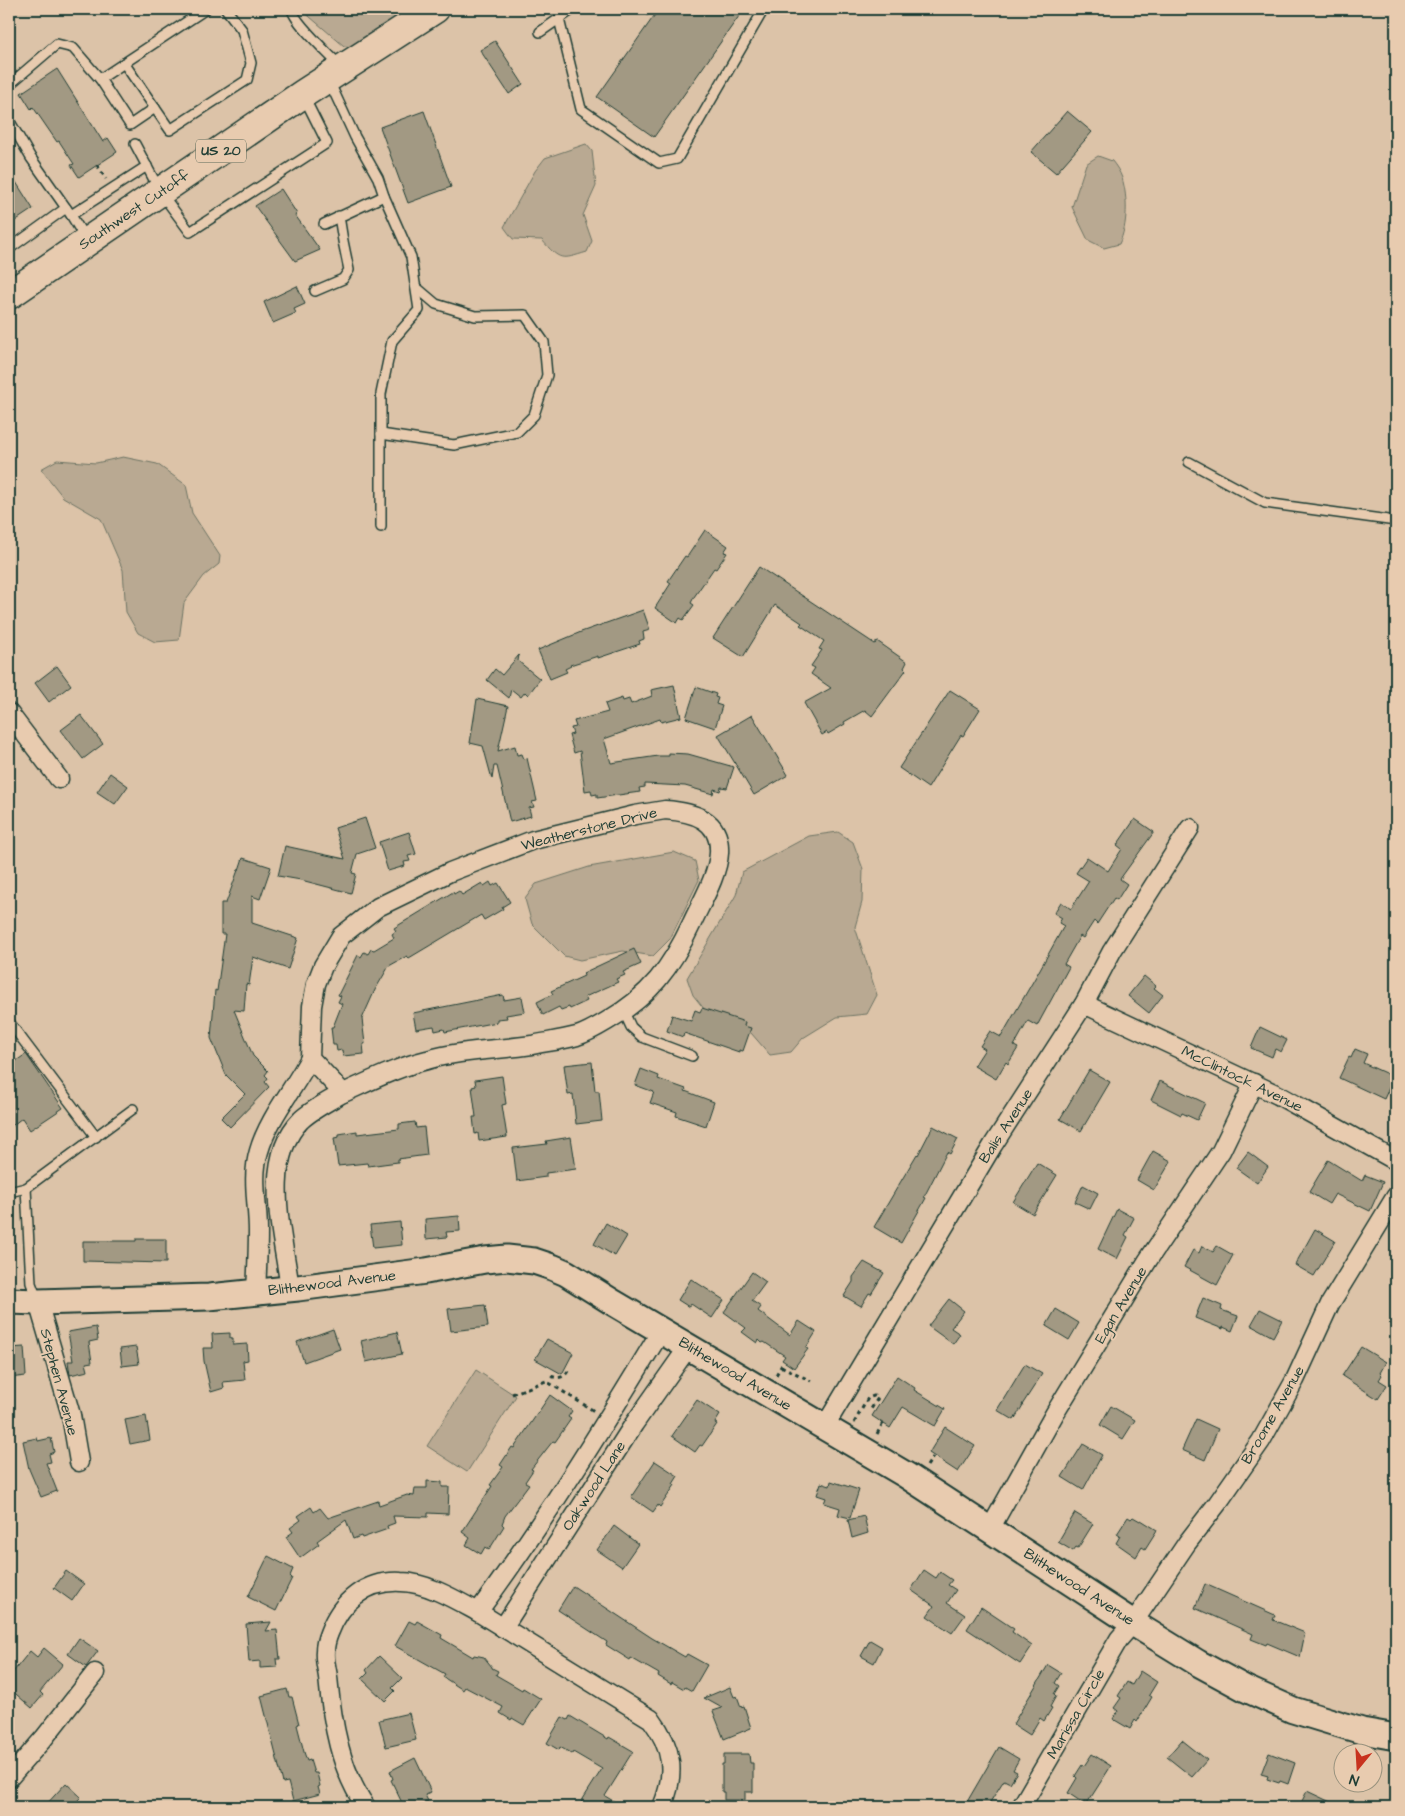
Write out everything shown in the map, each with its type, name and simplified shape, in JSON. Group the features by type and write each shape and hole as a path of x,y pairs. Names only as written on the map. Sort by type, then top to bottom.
{"main road":[{"name":"Southwest Cutoff","path":"11,289 88,242 303,94 430,10"}],"street":[{"path":"9,714 59,779"},
{"name":"Weatherstone Drive","path":"256,1292 258,1230 255,1193 259,1152 278,1110 310,1058 312,1006 316,984 323,966 341,936 378,907 450,872 532,840 634,815 665,810 680,811 704,819 717,833 719,840 719,858 715,872 686,936 671,962 654,986 624,1012 577,1036 532,1045 428,1059 372,1080 317,1108 301,1120 292,1132 277,1170 278,1210 290,1289"},
{"name":"Balis Avenue","path":"825,1426 993,1145 1084,1004 1112,951 1190,828"},
{"name":"McClintock Avenue","path":"1084,1004 1278,1095 1396,1161"},
{"path":"310,1058 343,1094"},
{"name":"Egan Avenue","path":"990,1529 1055,1413 1148,1260 1221,1151 1254,1083"},
{"name":"Broome Avenue","path":"1133,1623 1177,1557 1223,1496 1261,1440 1296,1380 1330,1304 1396,1196"},
{"name":"Blithewood Avenue","path":"9,1301 38,1302 208,1297 290,1289 507,1258 522,1259 547,1265 566,1273 906,1475 1133,1623 1198,1663 1271,1701 1326,1721 1396,1737"},
{"name":"Stephen Avenue","path":"38,1302 71,1415 79,1462"},
{"name":"Oakwood Lane","path":"478,1612 511,1568 579,1466 661,1331"},
{"name":"Oakwood Lane","path":"503,1628 630,1430 688,1346"},
{"path":"366,1807 350,1778 339,1747 330,1704 325,1650 333,1622 347,1602 371,1585 389,1582 412,1583 450,1597 478,1612 652,1719 660,1730 668,1748 671,1766 671,1779 662,1807"},
{"name":"Marissa Circle","path":"1021,1807 1119,1639 1133,1623"},
{"path":"9,1778 44,1738 95,1673"}],"lane":[{"path":"100,79 206,9"},
{"path":"124,63 170,130 247,80 251,63 242,30 226,9"},
{"path":"292,9 292,13 335,73 355,137 378,178 411,257 419,310 392,341 380,394 382,527"},
{"path":"540,32 574,9"},
{"path":"559,19 581,109 659,163 676,159 764,9"},
{"path":"9,85 57,44 73,48 100,79 130,125 155,108"},
{"path":"136,144 161,193 190,232 327,143 303,94"},
{"path":"9,120 31,158 88,242"},
{"path":"9,249 147,166"},
{"path":"324,224 384,196"},
{"path":"315,291 343,279 349,270 342,241 339,216"},
{"path":"381,434 454,444 517,432 534,415 547,375 544,342 525,315 475,316 436,304 416,287"},
{"path":"1189,462 1265,502 1396,521"},
{"path":"624,1012 631,1027 642,1037 692,1056"},
{"path":"9,1024 96,1137"},
{"path":"9,1192 26,1188 133,1109"},
{"path":"26,1188 31,1283 38,1302"}],"path":[{"path":"646,15 651,9"},
{"path":"772,1380 782,1364 811,1381"},
{"path":"551,1376 559,1378 565,1376 568,1372"},
{"path":"512,1394 546,1381 597,1413"},
{"path":"851,1428 868,1398 874,1396 878,1398 871,1409"},
{"path":"876,1435 883,1424"}],"shaded area":[{"path":"302,9 399,9 397,16 352,47 344,46"},
{"path":"586,144 592,151 596,186 583,215 592,241 587,252 562,257 553,252 542,240 513,239 504,227 535,171 545,158"},
{"path":"1098,156 1112,161 1118,169 1124,186 1126,203 1124,228 1119,244 1104,248 1088,240 1072,207 1086,164"},
{"path":"123,457 157,464 186,485 192,513 220,556 219,564 204,576 184,603 179,640 155,642 138,633 126,612 123,570 101,519 63,497 41,469 57,460 96,463"},
{"path":"838,832 853,842 863,869 862,902 855,927 877,995 867,1014 837,1017 803,1038 791,1052 770,1055 751,1033 705,1010 693,995 687,978 736,895 742,872 809,836"},
{"path":"674,852 695,861 699,880 670,939 653,956 623,951 580,960 564,956 532,924 525,899 536,884 589,867"},
{"path":"476,1370 516,1396 467,1472 427,1446"}],"building":[{"path":"659,9 744,9 654,137 597,97"},
{"path":"495,41 523,84 509,94 480,50"},
{"path":"57,69 103,142 108,138 117,152 79,177 71,165 74,164 59,141 57,142 21,93"},
{"path":"424,111 451,187 408,203 380,127"},
{"path":"1067,111 1092,132 1056,173 1031,152"},
{"path":"9,171 33,209 9,225"},
{"path":"281,189 297,214 295,215 320,250 295,261 255,206"},
{"path":"297,286 305,304 294,309 296,313 273,323 264,302"},
{"path":"705,530 728,546 724,552 727,553 694,597 691,603 694,605 683,620 680,618 677,623 655,608 671,583 668,581"},
{"path":"759,567 875,644 877,641 907,662 904,668 906,670 872,716 865,710 828,734 827,732 822,735 804,703 831,688 811,674 815,668 811,666 822,650 819,649 824,641 775,605 743,657 713,638"},
{"path":"643,610 650,630 643,632 644,639 639,641 640,644 570,665 565,669 567,672 550,679 538,650 581,632"},
{"path":"519,655 518,661 540,679 528,695 525,692 521,697 511,689 509,698 487,680 495,669 502,675"},
{"path":"57,666 71,685 49,702 35,683"},
{"path":"674,685 681,717 661,722 660,719 604,739 611,763 669,756 669,753 688,754 734,767 727,788 721,787 720,791 714,789 713,794 685,786 645,784 645,787 639,788 640,792 597,798 597,794 592,795 591,790 585,791 580,751 574,753 569,735 573,734 571,728 576,727 574,721 608,712 605,704 622,698 623,701 629,699 631,704 652,696 651,690"},
{"path":"696,687 716,694 715,697 718,698 716,704 722,706 715,728 686,718"},
{"path":"950,690 980,709 963,736 961,735 928,788 899,768"},
{"path":"477,699 508,706 498,751 515,746 517,755 522,754 524,759 527,758 537,801 532,802 534,807 529,808 531,816 510,822 497,766 494,766 492,779 483,746 470,743"},
{"path":"81,715 103,744 83,759 61,730"},
{"path":"752,715 788,775 754,795 718,735"},
{"path":"110,773 128,786 115,804 97,792"},
{"path":"365,818 375,848 357,854 352,873 356,874 351,893 278,876 285,846 345,859 335,828"},
{"path":"1135,819 1154,832 1120,879 1127,884 1117,900 1114,898 1097,924 1094,921 1083,938 1080,936 1064,964 1069,967 1037,1026 1028,1021 1014,1046 1018,1048 1008,1064 1006,1062 996,1079 974,1066 985,1049 980,1046 990,1031 1001,1037 1064,926 1059,923 1062,918 1054,913 1061,902 1071,909 1089,881 1076,873 1087,857 1108,871 1122,849 1117,845"},
{"path":"409,832 416,854 408,856 410,861 404,862 405,866 388,871 379,842"},
{"path":"243,858 271,867 260,899 252,896 252,923 298,938 288,969 253,957 249,985 246,984 244,1011 234,1010 253,1056 268,1071 265,1075 268,1078 265,1082 269,1087 230,1127 221,1118 245,1094 226,1075 211,1038 215,990 217,991 225,934 221,934 221,903 226,903"},
{"path":"490,882 492,886 498,883 510,902 502,907 503,909 484,920 481,915 409,958 407,956 389,966 375,990 362,1019 365,1044 363,1044 364,1054 343,1056 342,1050 337,1051 336,1045 333,1045 331,1027 333,1027 342,1004 338,1002 341,996 338,995 358,955 361,957 364,952 368,954 371,949 374,950 394,938 392,934 396,931 394,928 453,892 454,894 459,891 462,895 482,883 484,886"},
{"path":"634,949 641,964 623,972 625,975 616,979 618,982 585,997 587,1001 570,1009 569,1007 561,1010 559,1007 543,1015 537,1002 553,994 551,991 584,976 583,973"},
{"path":"1144,976 1163,995 1149,1013 1128,996"},
{"path":"503,995 504,1000 522,997 525,1012 506,1015 507,1018 497,1019 497,1022 445,1032 444,1029 435,1031 434,1026 416,1029 413,1013"},
{"path":"702,1008 745,1022 744,1026 751,1028 743,1051 739,1050 739,1052 684,1033 683,1037 667,1031 672,1015 691,1021 695,1010 700,1012"},
{"path":"1260,1027 1287,1040 1281,1052 1275,1049 1272,1057 1251,1048"},
{"path":"1355,1049 1367,1054 1363,1063 1394,1077 1384,1099 1339,1078"},
{"path":"26,1054 63,1108 30,1130 22,1118 9,1128 9,1066"},
{"path":"592,1062 595,1091 599,1091 602,1121 576,1124 573,1094 568,1095 564,1065"},
{"path":"641,1069 659,1076 658,1079 714,1102 706,1126 676,1116 677,1112 650,1103 654,1092 635,1085"},
{"path":"1089,1070 1110,1082 1081,1131 1060,1119"},
{"path":"502,1076 506,1104 502,1105 507,1137 479,1141 478,1133 475,1134 473,1117 476,1117 472,1087 476,1086 475,1080"},
{"path":"1160,1081 1205,1103 1197,1120 1182,1113 1181,1115 1151,1100"},
{"path":"415,1122 416,1128 424,1127 427,1155 398,1159 398,1162 368,1166 367,1163 338,1166 334,1138 339,1137 339,1134 399,1129 399,1124"},
{"path":"933,1126 958,1139 950,1154 947,1152 924,1197 926,1198 901,1243 874,1227 918,1155"},
{"path":"571,1137 576,1169 546,1173 546,1177 517,1181 513,1148 547,1144 546,1141"},
{"path":"1153,1151 1171,1161 1154,1190 1137,1180"},
{"path":"1248,1152 1268,1167 1257,1183 1236,1168"},
{"path":"1328,1160 1362,1181 1365,1175 1383,1182 1370,1211 1335,1194 1329,1204 1309,1192"},
{"path":"1037,1163 1057,1175 1033,1214 1013,1202"},
{"path":"1083,1185 1098,1193 1090,1209 1075,1202"},
{"path":"1117,1209 1134,1218 1125,1235 1128,1237 1117,1259 1098,1249"},
{"path":"459,1216 460,1231 446,1232 447,1237 426,1239 425,1219"},
{"path":"400,1222 402,1245 373,1248 370,1225"},
{"path":"606,1223 627,1236 615,1256 594,1244"},
{"path":"1315,1229 1335,1241 1314,1276 1295,1265"},
{"path":"136,1239 166,1239 166,1263 83,1261 83,1241 136,1241"},
{"path":"1202,1246 1213,1252 1217,1246 1233,1255 1217,1285 1184,1267 1193,1250 1199,1253"},
{"path":"864,1262 884,1273 861,1306 844,1296 853,1282 853,1277"},
{"path":"752,1272 766,1282 752,1301 761,1307 758,1311 790,1335 799,1321 816,1332 806,1348 808,1349 794,1368 782,1360 785,1356 764,1342 762,1343 759,1340 757,1343 742,1332 746,1328 724,1312"},
{"path":"691,1279 724,1300 712,1318 691,1304 689,1307 678,1300"},
{"path":"1203,1298 1222,1306 1221,1310 1238,1316 1232,1331 1195,1318"},
{"path":"949,1299 964,1311 951,1328 960,1334 953,1344 928,1326"},
{"path":"485,1305 488,1327 451,1331 448,1309"},
{"path":"1056,1309 1079,1323 1069,1340 1046,1326"},
{"path":"1260,1309 1282,1320 1273,1337 1251,1325"},
{"path":"96,1327 98,1340 89,1342 92,1362 86,1363 88,1371 70,1375 68,1361 73,1361 68,1332"},
{"path":"333,1329 340,1349 304,1362 297,1342"},
{"path":"397,1332 402,1354 366,1362 361,1341"},
{"path":"230,1333 230,1338 233,1338 233,1345 247,1344 248,1360 243,1361 245,1380 223,1382 224,1388 211,1392 203,1348 213,1348 212,1334"},
{"path":"547,1339 573,1353 562,1374 535,1359"},
{"path":"24,1347 26,1376 9,1378 9,1348"},
{"path":"136,1347 139,1364 122,1366 120,1349"},
{"path":"1361,1347 1386,1362 1380,1373 1382,1375 1379,1380 1387,1385 1378,1399 1342,1376"},
{"path":"1025,1364 1042,1374 1014,1420 997,1410"},
{"path":"897,1376 915,1388 914,1390 945,1409 935,1426 903,1407 890,1428 872,1416"},
{"path":"550,1395 572,1411 568,1417 571,1419 555,1442 553,1441 531,1469 533,1470 525,1482 529,1484 505,1516 502,1524 504,1526 489,1550 485,1547 481,1554 466,1545 470,1538 462,1532 503,1467 500,1465 512,1447 514,1448"},
{"path":"697,1400 720,1415 715,1423 717,1424 702,1446 700,1445 695,1452 672,1436"},
{"path":"1111,1406 1135,1420 1123,1439 1100,1425"},
{"path":"146,1416 150,1440 130,1444 125,1420"},
{"path":"1196,1419 1218,1429 1205,1460 1182,1450"},
{"path":"945,1427 975,1446 958,1472 929,1453"},
{"path":"37,1438 38,1441 51,1438 54,1452 49,1454 51,1462 46,1463 57,1491 41,1497 29,1469 23,1441"},
{"path":"1083,1444 1102,1455 1083,1490 1062,1477"},
{"path":"655,1461 678,1476 673,1484 675,1485 660,1507 658,1505 653,1512 631,1497"},
{"path":"427,1481 442,1482 442,1487 449,1487 448,1514 428,1513 428,1517 393,1516 395,1523 387,1526 388,1529 362,1538 361,1536 353,1539 346,1520 317,1541 319,1544 300,1558 286,1537 293,1532 290,1528 301,1520 298,1516 311,1507 314,1512 320,1508 328,1518 378,1501 379,1505 407,1495 414,1496 415,1488 427,1488"},
{"path":"831,1481 859,1490 850,1518 838,1515 840,1508 824,1503 826,1498 817,1495 821,1483 830,1486"},
{"path":"1075,1513 1093,1524 1078,1548 1076,1547 1073,1551 1058,1542"},
{"path":"864,1516 868,1533 852,1538 848,1520"},
{"path":"1128,1517 1141,1520 1157,1530 1145,1549 1142,1547 1136,1557 1116,1543 1120,1536 1117,1534"},
{"path":"614,1526 638,1544 622,1567 597,1550"},
{"path":"268,1556 293,1569 290,1576 292,1578 276,1611 248,1597"},
{"path":"924,1570 936,1578 940,1572 952,1580 948,1585 956,1590 947,1603 965,1615 952,1633 927,1616 934,1606 911,1590"},
{"path":"66,1571 84,1584 72,1601 54,1588"},
{"path":"1205,1584 1275,1615 1273,1620 1305,1633 1300,1657 1267,1643 1266,1645 1251,1639 1253,1634 1195,1608"},
{"path":"573,1586 652,1638 685,1657 687,1654 707,1665 692,1691 672,1682 671,1684 658,1676 659,1674 631,1658 630,1660 606,1645 607,1642 558,1610"},
{"path":"981,1607 1014,1629 1012,1632 1032,1646 1020,1664 967,1629"},
{"path":"409,1621 415,1624 417,1621 442,1635 441,1638 473,1657 474,1655 484,1657 492,1668 498,1671 496,1675 541,1699 524,1725 500,1713 503,1707 465,1687 463,1690 443,1677 445,1674 395,1646"},
{"path":"271,1622 266,1631 277,1630 280,1659 276,1659 277,1667 260,1668 260,1661 249,1662 246,1624"},
{"path":"79,1638 98,1651 86,1667 68,1654"},
{"path":"870,1640 882,1647 874,1663 861,1656"},
{"path":"44,1648 63,1664 40,1692 43,1695 32,1708 9,1688 9,1677 30,1651 37,1657"},
{"path":"379,1656 402,1678 392,1688 395,1691 385,1701 362,1679 368,1673 366,1670"},
{"path":"1048,1665 1061,1673 1055,1683 1059,1686 1054,1694 1056,1696 1050,1707 1052,1708 1044,1721 1040,1718 1030,1735 1013,1724"},
{"path":"1140,1671 1157,1682 1149,1695 1152,1697 1137,1722 1135,1720 1130,1729 1113,1719 1118,1711 1114,1708 1121,1698 1118,1696 1127,1682 1132,1685"},
{"path":"730,1687 734,1697 737,1696 741,1707 744,1706 751,1728 724,1739 713,1711 722,1708 704,1698"},
{"path":"287,1689 289,1697 292,1697 299,1724 297,1725 307,1761 310,1760 314,1773 317,1773 320,1786 318,1787 320,1794 293,1801 288,1782 283,1783 261,1696"},
{"path":"409,1713 416,1740 386,1747 379,1720"},
{"path":"570,1716 608,1739 609,1737 633,1751 605,1796 623,1807 578,1807 602,1769 573,1752 572,1754 560,1747 559,1750 547,1743 562,1717 568,1720"},
{"path":"1182,1740 1207,1760 1192,1777 1167,1757"},
{"path":"999,1747 1019,1759 1013,1770 1017,1772 1010,1783 1004,1780 987,1807 964,1807"},
{"path":"1269,1753 1295,1763 1288,1784 1267,1779 1268,1776 1261,1774"},
{"path":"724,1754 749,1754 750,1763 753,1763 753,1792 745,1792 745,1800 724,1800 724,1792 722,1792 722,1764 724,1764"},
{"path":"1092,1754 1111,1766 1086,1805 1068,1793 1077,1778 1075,1776"},
{"path":"415,1758 431,1792 425,1795 428,1801 416,1807 404,1807 391,1780 393,1779 390,1771"},
{"path":"66,1783 81,1797 71,1807 44,1807"},
{"path":"1307,1791 1341,1807 1299,1807"}]}
